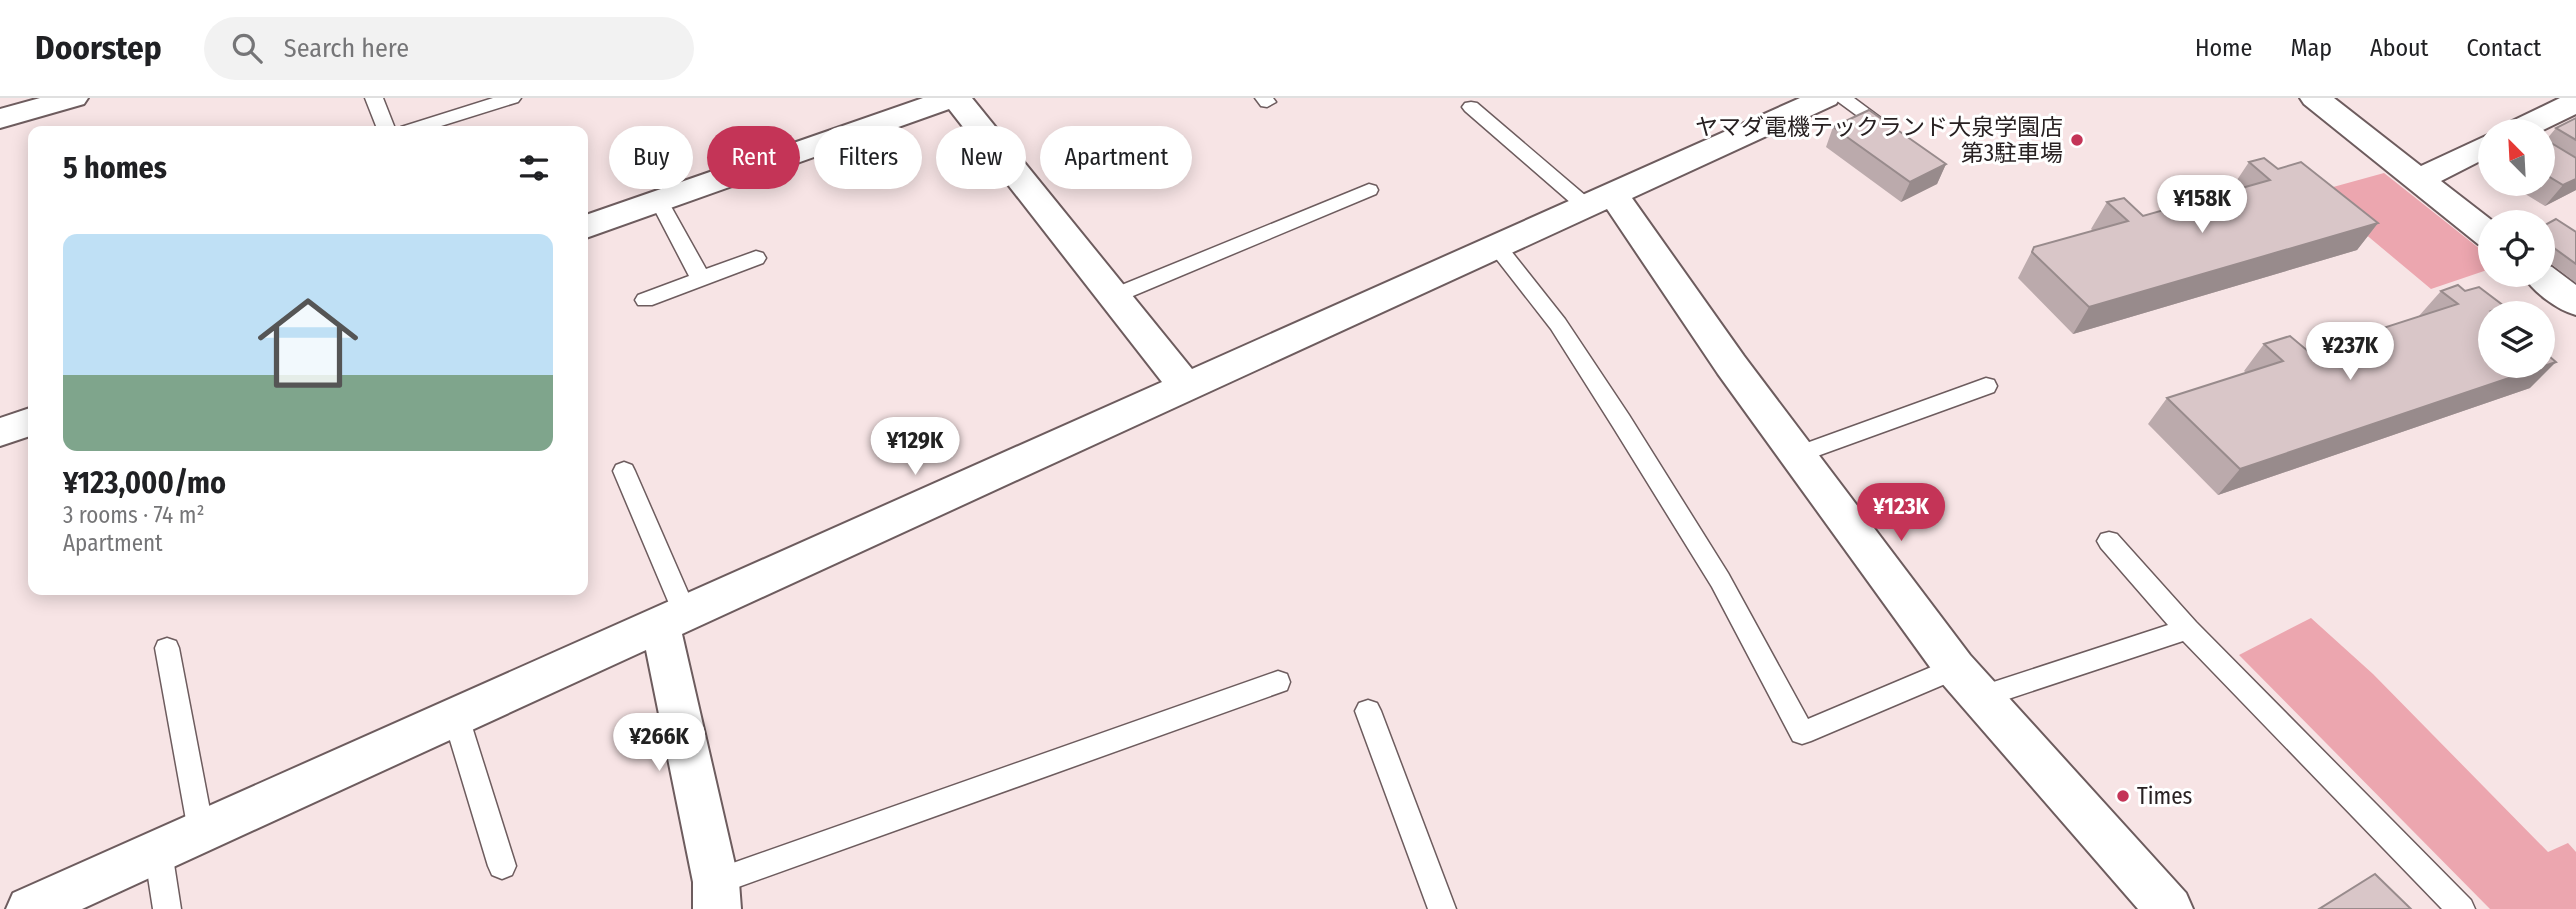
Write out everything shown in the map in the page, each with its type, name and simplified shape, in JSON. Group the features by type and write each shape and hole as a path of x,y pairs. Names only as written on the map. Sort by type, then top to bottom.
{"street":[{"path":"0,119 73,98"},
{"path":"588,226 954,98 1186,387"},
{"path":"30,909 1825,98"},
{"path":"2315,98 2478,227"},
{"path":"2541,119 2576,102"},
{"path":"2418,180 2478,150"},
{"path":"1600,200 1731,365 1955,668 2167,909"},
{"path":"2555,287 2576,303"},
{"path":"0,432 28,423"},
{"path":"672,619 666,646 717,896"}],"lane":[{"path":"374,98 385,126"},
{"path":"423,126 512,98"},
{"path":"1842,98 1905,142"},
{"path":"1471,107 1600,200"},
{"path":"1114,296 1368,190"},
{"path":"659,201 701,279"},
{"path":"1497,247 1558,324 1628,432 1720,580 1802,733 1955,668"},
{"path":"645,300 757,258"},
{"path":"1798,455 1986,387"},
{"path":"624,471 672,619"},
{"path":"2109,541 2187,629 2461,909"},
{"path":"1981,697 2187,629"},
{"path":"167,648 201,831"},
{"path":"717,896 1278,682"},
{"path":"1368,711 1442,909"},
{"path":"456,717 502,866"},
{"path":"158,851 167,909"}],"shaded area":[{"path":"2384,173 2478,247 2478,273 2431,289 2315,192"},
{"path":"2311,618 2373,674 2548,852 2568,843 2576,852 2576,909 2490,909 2239,655"}],"building":[{"path":"1869,110 1946,164 1910,182 1833,127"},
{"path":"2576,118 2576,140 2556,128"},
{"path":"2555,145 2576,158 2576,179 2563,185 2555,180"},
{"path":"2264,158 2278,169 2301,162 2378,223 2089,307 2032,252 2034,247 2128,221 2107,202 2124,198 2143,216 2270,180 2249,162"},
{"path":"2555,220 2576,232 2576,264 2555,249"},
{"path":"2458,285 2465,291 2479,287 2497,301 2478,301 2478,378 2509,378 2240,469 2167,398 2283,361 2264,344 2290,336 2309,352 2458,304 2441,291"},
{"path":"2375,874 2411,909 2319,909"}],"place":[{"name":"ヤマダ電機テックランド大泉学園店 第3駐車場","path":"2077,140"},
{"name":"Times","path":"2123,796"}]}
